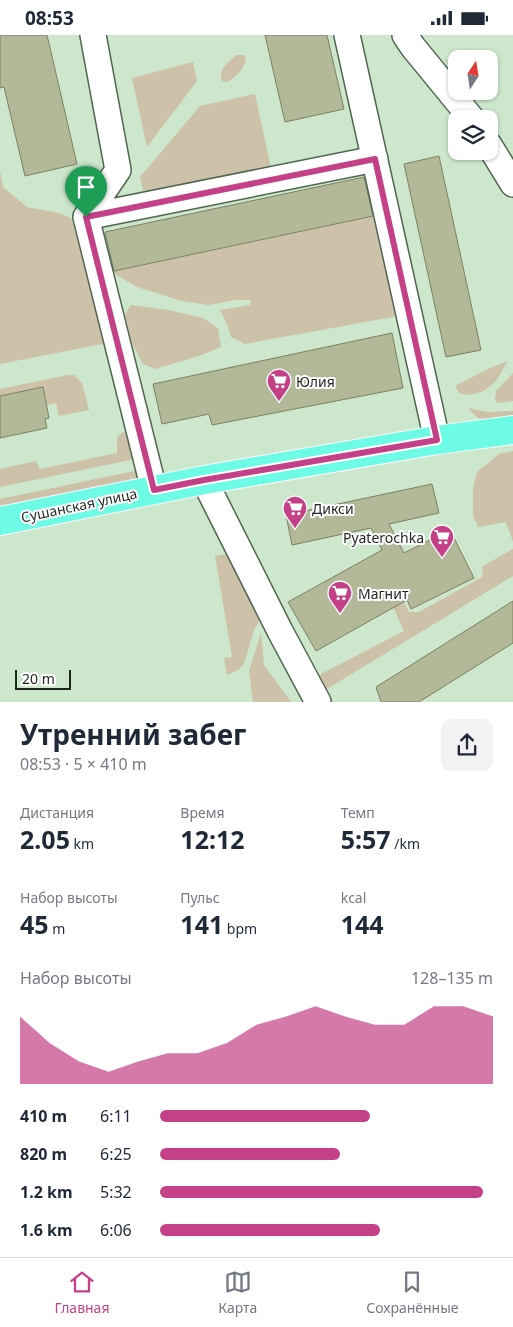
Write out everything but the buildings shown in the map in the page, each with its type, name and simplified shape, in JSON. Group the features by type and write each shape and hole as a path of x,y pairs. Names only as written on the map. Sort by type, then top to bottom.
{"main road":[{"name":"Сушанская улица","path":"0,521 204,480 437,440 513,430"}],"street":[{"path":"92,35 118,170 86,217 154,490"},
{"path":"347,35 437,440"},
{"path":"405,35 465,110"},
{"path":"86,217 375,159"},
{"path":"498,160 513,184"},
{"path":"204,480 318,702"}],"shaded area":[{"path":"236,55 244,55 246,58 244,66 230,80 227,82 222,81 222,70"},
{"path":"193,62 197,81 147,147 132,78"},
{"path":"255,94 271,168 143,191 140,177 200,106"},
{"path":"0,171 3,187 27,207 59,213 71,218 107,343 0,364"},
{"path":"375,216 409,314 245,344 231,337 220,310 250,305 251,300 236,300 208,305 182,301 137,287 111,272"},
{"path":"131,305 169,310 203,318 218,328 221,347 199,356 155,369 143,364 132,343 125,314"},
{"path":"508,361 499,377 485,390 472,394 463,394 459,393 455,386 490,368"},
{"path":"513,373 513,401 497,403 495,400 496,391"},
{"path":"74,375 82,383 89,410 59,416 56,403 47,405 43,387 0,396 0,389"},
{"path":"468,408 488,412 513,411 513,418 498,422 478,418"},
{"path":"128,431 135,459 0,487 0,469 36,461 40,469 117,453 117,437 123,432"},
{"path":"513,451 513,542 506,522 478,527 473,516 473,488 477,472 499,454"},
{"path":"144,469 141,482 0,509 0,499"},
{"path":"513,549 513,576 322,692 318,681 321,674 404,631 388,595 397,589 409,612 419,612 482,577 483,566"},
{"path":"226,554 259,608 260,620 254,630 244,664 238,670 227,675 224,658 232,657 215,556"},
{"path":"261,633 264,665 291,702 253,702 249,671"}],"place":[{"name":"Юлия","path":"279,402"},
{"name":"Дикси","path":"295,529"},
{"name":"Pyaterochka","path":"442,558"},
{"name":"Магнит","path":"340,614"}],"route":[{"path":"375,159 437,440 154,490 86,217 375,159"}]}
